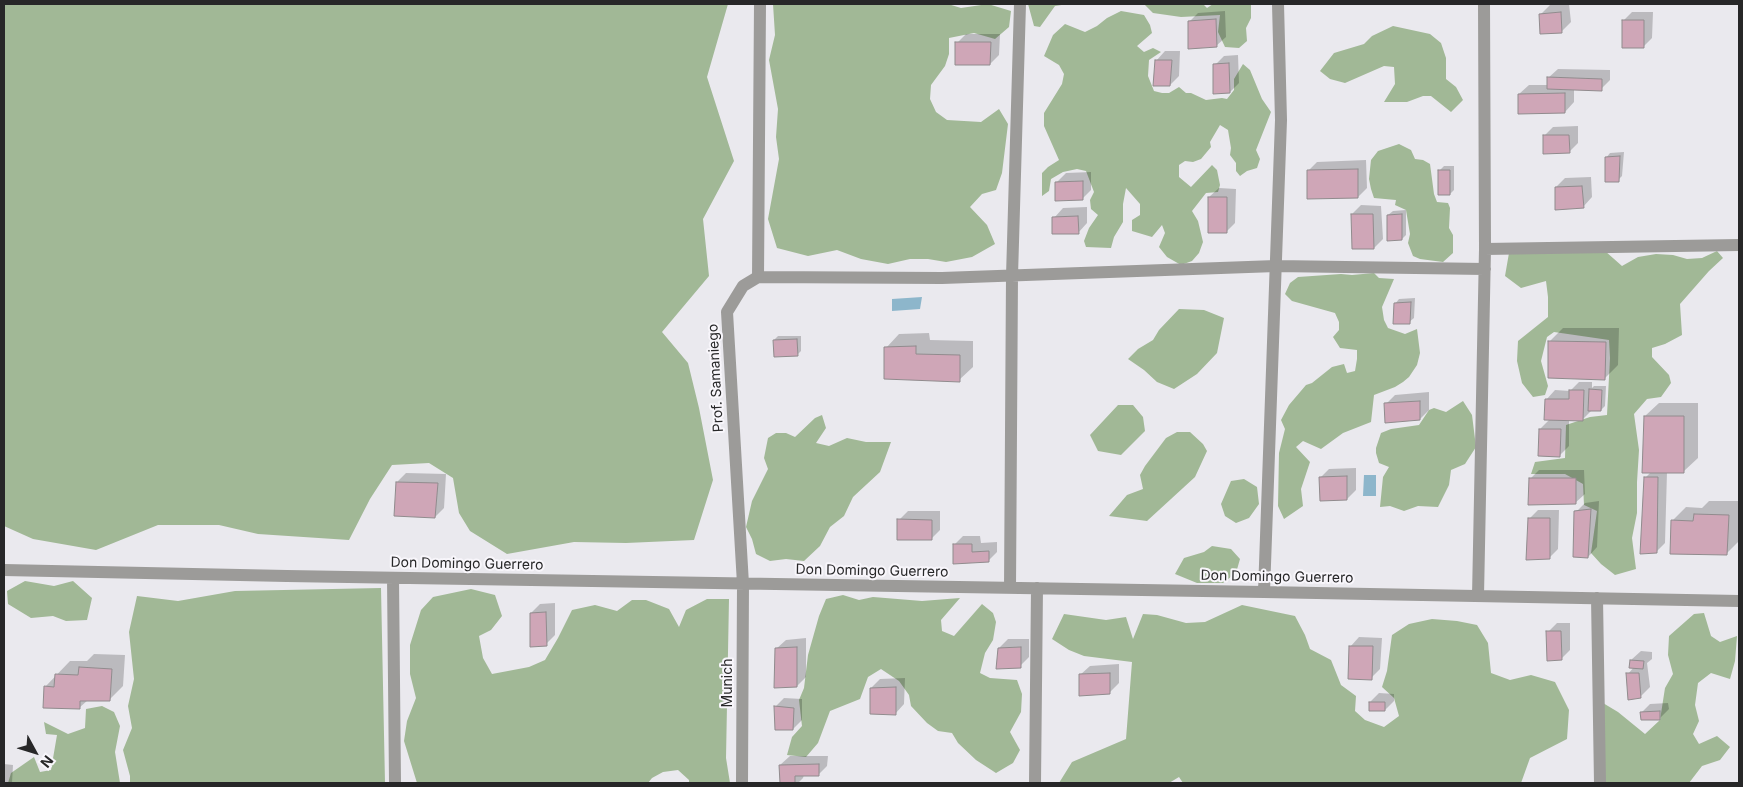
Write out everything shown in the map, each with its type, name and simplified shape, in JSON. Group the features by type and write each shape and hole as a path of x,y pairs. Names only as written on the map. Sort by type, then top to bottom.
{"street":[{"path":"760,4 758,277 942,278 1276,266 1484,268"},
{"path":"1010,588 1012,276 1020,4"},
{"path":"1264,592 1281,120 1278,4"},
{"path":"1478,596 1485,249 1484,4"},
{"path":"1485,249 1739,245"},
{"name":"Prof. Samaniego","path":"743,584 727,312 743,286 758,277"},
{"name":"Don Domingo Guerrero","path":"4,570 1739,601"},
{"path":"393,578 395,783"},
{"name":"Munich","path":"742,783 743,584"},
{"path":"1035,783 1037,588"},
{"path":"1597,598 1600,783"}],"green space":[{"path":"4,4 728,4 707,77 734,161 703,219 709,276 662,332 688,363 713,480 694,540 626,543 574,542 507,554 470,531 459,513 453,478 429,463 392,465 370,499 349,540 258,534 219,525 158,525 96,550 33,539 4,526"},
{"path":"773,4 948,4 961,8 988,4 1011,11 1009,27 995,39 974,33 949,38 949,54 945,66 931,85 930,99 936,112 947,120 981,122 999,109 1008,124 1002,173 996,190 982,194 970,207 987,225 995,244 972,257 946,262 910,259 888,264 861,259 837,250 808,256 777,248 768,219 779,159 776,137 778,109 769,60 775,35"},
{"path":"1028,4 1068,4 1055,6 1040,27 1034,26"},
{"path":"1144,4 1203,4 1207,8 1213,4 1251,4 1251,18 1246,28 1247,41 1239,48 1225,47 1218,32 1220,15 1181,17 1153,13"},
{"path":"1121,11 1144,15 1150,25 1152,33 1137,46 1144,52 1153,48 1161,52 1149,60 1148,76 1154,91 1169,93 1179,87 1186,93 1191,93 1206,100 1227,99 1234,90 1234,79 1243,64 1250,70 1262,99 1271,112 1256,150 1260,159 1257,168 1247,171 1240,176 1236,171 1236,163 1230,155 1231,148 1228,130 1220,125 1210,142 1211,147 1201,159 1193,162 1185,161 1179,165 1179,177 1191,187 1212,165 1217,170 1220,185 1218,192 1206,193 1192,211 1198,221 1203,242 1199,253 1192,261 1181,265 1167,257 1159,247 1165,233 1162,225 1152,237 1132,231 1132,220 1140,215 1140,204 1126,188 1123,204 1123,222 1114,237 1111,248 1086,247 1084,241 1089,228 1098,215 1091,209 1090,200 1094,192 1086,171 1077,169 1063,172 1051,179 1049,191 1042,196 1042,173 1059,160 1044,126 1044,113 1062,84 1064,74 1059,65 1044,56 1053,35 1065,24 1085,32"},
{"path":"1393,26 1430,34 1441,43 1446,58 1446,79 1456,87 1463,100 1451,112 1431,96 1423,96 1407,102 1384,102 1395,84 1394,67 1384,66 1345,83 1330,79 1320,71 1334,53 1364,44 1372,36"},
{"path":"1399,144 1411,150 1415,159 1423,160 1430,164 1434,194 1437,202 1448,203 1450,208 1449,228 1453,235 1453,253 1443,262 1420,259 1413,256 1408,243 1410,234 1406,210 1395,205 1396,200 1374,198 1369,179 1371,160 1378,151"},
{"path":"1605,251 1622,266 1638,257 1656,254 1673,255 1687,259 1702,258 1717,251 1723,258 1680,304 1682,335 1652,348 1652,357 1669,375 1671,383 1661,397 1647,399 1634,414 1639,450 1637,513 1632,538 1636,569 1615,575 1591,553 1597,511 1584,505 1583,484 1565,474 1531,474 1535,462 1565,458 1566,425 1590,417 1607,415 1609,340 1554,332 1547,337 1541,361 1548,386 1545,395 1533,397 1522,383 1517,361 1518,341 1548,317 1546,281 1521,288 1505,276 1509,253"},
{"path":"1374,273 1379,278 1394,279 1382,307 1384,320 1388,328 1405,334 1417,329 1420,353 1417,365 1403,382 1374,395 1371,422 1343,433 1321,449 1303,441 1296,447 1310,462 1301,489 1303,506 1284,519 1278,506 1279,453 1285,429 1281,420 1289,405 1306,385 1312,383 1332,367 1344,364 1347,373 1355,371 1357,359 1357,350 1340,348 1333,337 1339,330 1339,322 1335,313 1292,301 1285,294 1290,283 1298,277"},
{"path":"1179,309 1204,310 1224,318 1217,353 1197,374 1174,389 1157,382 1128,359 1138,349 1153,340 1159,330"},
{"path":"1463,401 1472,415 1476,447 1465,464 1451,470 1449,485 1438,507 1418,506 1404,511 1390,506 1380,507 1383,477 1389,467 1379,463 1376,453 1381,433 1391,429 1419,425 1429,410 1434,408 1446,412"},
{"path":"1118,405 1133,405 1143,417 1145,431 1121,455 1098,451 1090,435"},
{"path":"822,415 826,428 816,443 829,446 847,438 866,442 891,442 880,472 853,497 844,516 830,527 820,546 804,561 786,559 770,561 756,554 746,527 752,501 768,469 764,458 768,438 776,433 786,433 795,437 815,418"},
{"path":"1177,432 1190,432 1203,444 1207,451 1195,477 1147,521 1109,516 1127,495 1143,489 1140,475 1145,466 1166,438"},
{"path":"1244,479 1257,487 1259,504 1249,518 1236,523 1225,516 1221,504 1231,481"},
{"path":"1212,546 1231,549 1240,559 1236,573 1223,583 1197,583 1175,574 1184,558 1204,552"},
{"path":"25,581 54,586 73,581 92,598 87,620 66,621 53,616 31,618 8,604 7,591"},
{"path":"381,588 385,783 130,783 123,750 132,728 128,706 134,679 129,632 137,596 178,601 235,591"},
{"path":"471,589 495,595 502,616 491,630 479,636 483,658 492,674 529,667 545,660 572,610 595,605 617,611 632,600 646,600 669,609 679,627 686,610 707,599 729,599 726,758 730,783 689,783 689,780 678,770 663,772 652,778 648,783 417,783 404,741 407,721 416,698 410,674 410,645 421,610 433,597"},
{"path":"843,595 859,600 873,597 922,601 960,598 941,620 942,631 954,636 982,604 993,613 996,622 993,640 985,653 980,673 990,678 1017,680 1022,694 1021,712 1010,732 1020,750 1013,763 996,773 976,760 958,743 952,733 938,731 927,723 911,706 909,695 899,681 881,669 868,677 860,699 830,711 818,743 806,757 787,755 792,737 802,726 799,700 804,688 808,655 819,616 826,599"},
{"path":"1242,605 1295,616 1310,649 1331,660 1341,685 1356,696 1355,711 1365,720 1384,727 1399,716 1394,698 1382,687 1387,671 1392,635 1409,624 1432,619 1477,625 1488,643 1491,673 1510,680 1531,675 1555,682 1569,710 1567,739 1530,758 1521,783 1183,783 1179,777 1169,783 1059,783 1072,762 1126,739 1132,662 1084,656 1069,650 1052,639 1064,614 1106,620 1126,617 1133,639 1143,614 1157,615 1186,623 1205,622"},
{"path":"1704,613 1711,636 1720,642 1737,636 1735,661 1730,679 1711,673 1698,683 1695,705 1699,721 1693,734 1699,744 1717,736 1730,747 1720,760 1702,766 1689,783 1605,783 1603,703 1618,712 1645,734 1660,720 1665,688 1673,674 1668,655 1669,636 1694,614"},
{"path":"102,706 114,712 120,726 115,752 120,783 8,783 11,773 34,757 40,772 51,770 57,735 46,734 44,722 68,734 85,728 86,709"}],"water":[{"path":"922,297 920,309 892,311 892,299"},
{"path":"1364,475 1376,475 1376,496 1363,496"}],"building":[{"path":"1561,12 1562,33 1540,34 1539,14"},
{"path":"1216,19 1217,47 1188,49 1188,21"},
{"path":"1622,20 1644,20 1644,48 1622,48"},
{"path":"955,42 991,42 990,65 955,65"},
{"path":"1155,60 1172,60 1170,86 1153,86"},
{"path":"1229,63 1230,93 1213,94 1213,64"},
{"path":"1547,77 1602,79 1602,91 1547,89"},
{"path":"1565,93 1565,113 1518,114 1518,94"},
{"path":"1543,135 1569,135 1570,153 1543,154"},
{"path":"1620,156 1619,182 1605,182 1605,157"},
{"path":"1358,169 1358,198 1307,199 1307,170"},
{"path":"1438,170 1450,170 1450,195 1438,195"},
{"path":"1083,181 1083,200 1055,201 1055,182"},
{"path":"1582,186 1584,208 1555,210 1555,187"},
{"path":"1208,197 1227,197 1227,233 1208,233"},
{"path":"1351,214 1373,214 1374,249 1352,249"},
{"path":"1402,214 1402,240 1387,241 1387,215"},
{"path":"1078,216 1079,234 1052,234 1052,217"},
{"path":"1411,302 1410,324 1393,324 1394,303"},
{"path":"797,339 798,356 774,357 773,340"},
{"path":"1548,341 1606,342 1605,380 1548,378"},
{"path":"916,346 916,354 960,355 960,382 884,379 884,347"},
{"path":"1589,389 1602,390 1601,411 1588,411"},
{"path":"1569,390 1584,390 1583,421 1544,420 1545,399 1569,399"},
{"path":"1420,401 1420,420 1385,423 1384,403"},
{"path":"1644,416 1684,416 1684,473 1642,473"},
{"path":"1539,429 1561,429 1560,457 1538,456"},
{"path":"1347,476 1347,500 1320,501 1319,477"},
{"path":"1644,477 1658,477 1657,553 1640,554"},
{"path":"1529,478 1576,478 1576,504 1528,505"},
{"path":"396,482 438,483 435,518 394,516"},
{"path":"1591,509 1588,558 1573,557 1574,511"},
{"path":"1694,514 1729,515 1727,555 1670,554 1671,520 1693,521"},
{"path":"1528,518 1550,518 1550,559 1526,560"},
{"path":"897,519 932,520 932,540 897,540"},
{"path":"953,544 972,544 972,552 989,551 989,562 953,564"},
{"path":"546,612 547,646 530,647 530,613"},
{"path":"1546,631 1561,631 1562,660 1547,661"},
{"path":"1349,646 1373,646 1372,680 1348,679"},
{"path":"797,647 797,687 774,688 775,648"},
{"path":"1021,647 1021,668 996,669 998,648"},
{"path":"1630,660 1644,661 1643,669 1629,668"},
{"path":"79,667 112,669 110,701 80,701 80,709 43,708 44,686 54,687 55,674 78,675"},
{"path":"1110,673 1110,694 1079,696 1079,674"},
{"path":"1626,673 1639,673 1641,698 1628,700"},
{"path":"896,687 896,715 870,714 870,688"},
{"path":"1369,702 1385,702 1385,711 1369,711"},
{"path":"774,706 794,708 793,730 775,730"},
{"path":"1660,711 1660,720 1641,720 1640,712"},
{"path":"819,764 819,776 795,776 795,783 780,783 779,765"}]}
